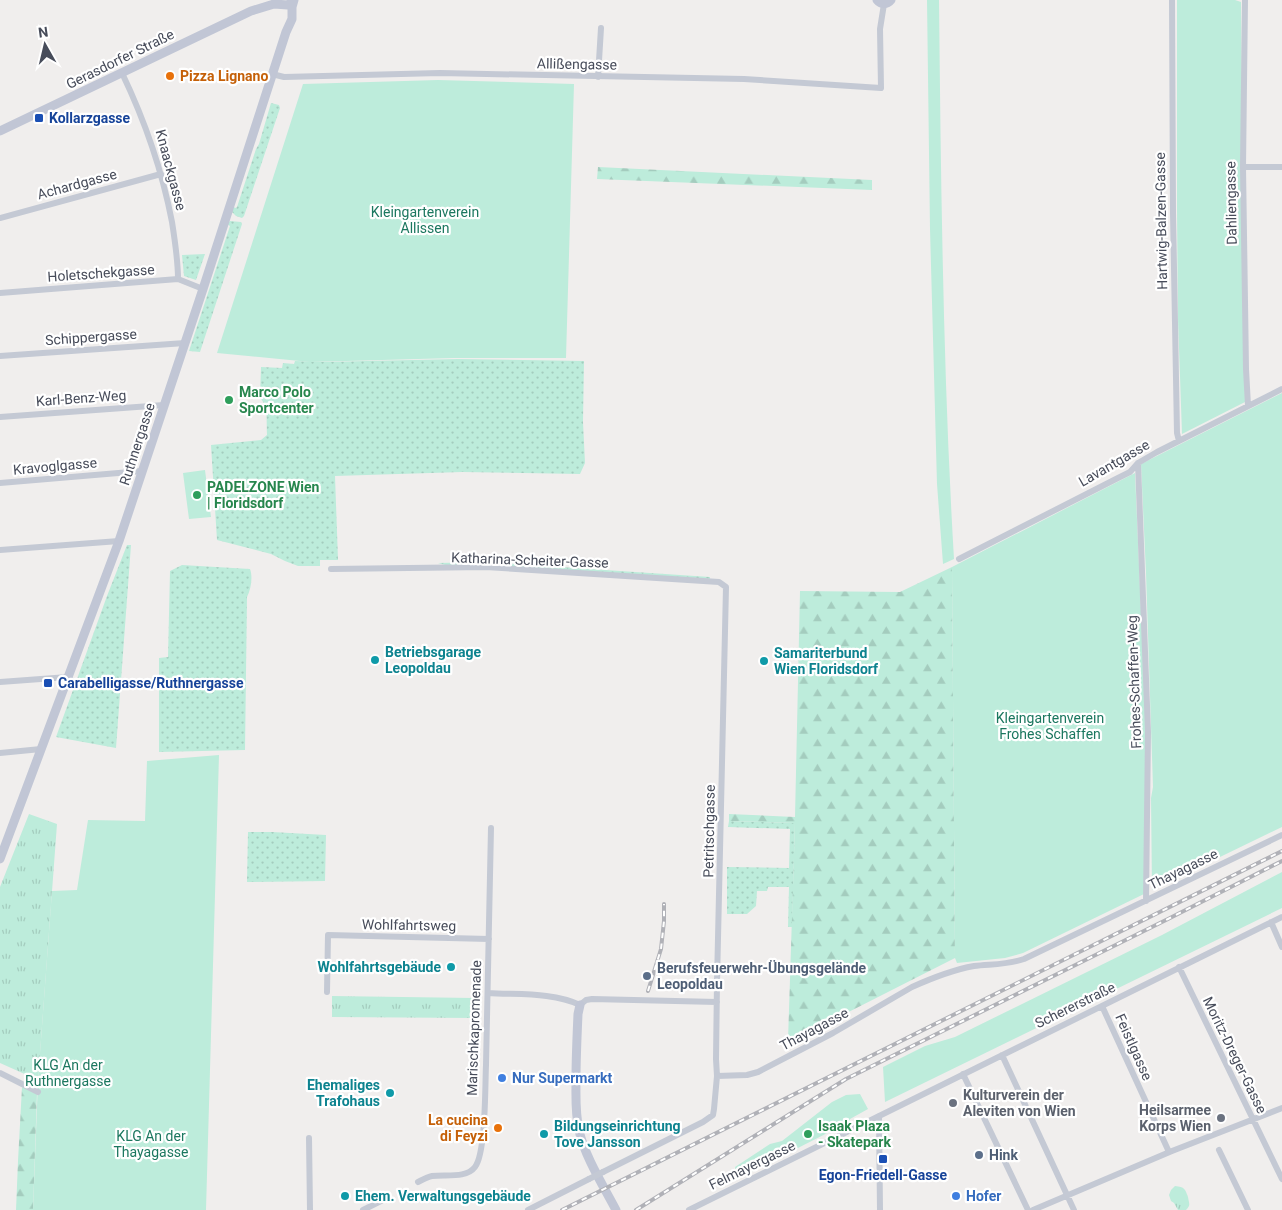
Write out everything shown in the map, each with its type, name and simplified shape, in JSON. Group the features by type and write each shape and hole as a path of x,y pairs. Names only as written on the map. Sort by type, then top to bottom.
{"street":[{"name":"Gerasdorfer Straße","path":"251,11 266,0"},
{"name":"Gerasdorfer Straße","path":"0,131 251,11 279,3 288,5 294,0"},
{"name":"Ruthnergasse","path":"0,859 119,541 272,74 292,19 294,0"},
{"name":"Hartwig-Balzen-Gasse","path":"1172,0 1173,213 1177,425 1179,441"},
{"name":"Dahliengasse","path":"1245,0 1243,167 1248,406"},
{"name":"Allißengasse","path":"272,74 284,77 440,73 744,79 881,88 880,29 884,1"},
{"name":"Ruthnergasse","path":"279,3 286,14 286,32"},
{"path":"598,77 600,28"},
{"name":"Knaackgasse","path":"122,73 148,131 162,174 174,236 178,279"},
{"path":"1243,167 1282,168"},
{"name":"Achardgasse","path":"0,218 162,174"},
{"name":"Holetschekgasse","path":"0,293 178,279 203,289"},
{"name":"Schippergasse","path":"0,356 184,342"},
{"name":"Lavantgasse","path":"959,559 1130,472 1138,463 1282,389"},
{"name":"Karl-Benz-Weg","path":"0,417 164,405"},
{"name":"Frohes-Schaffen-Weg","path":"1138,463 1149,777 1146,901"},
{"name":"Kravoglgasse","path":"0,483 142,471"},
{"path":"0,550 119,541"},
{"name":"Katharina-Scheiter-Gasse","path":"331,569 486,567 719,582 726,586"},
{"name":"Petritschgasse","path":"717,1076 726,586"},
{"path":"0,682 68,677"},
{"path":"0,753 41,750"},
{"name":"Marischkapromenade","path":"418,1182 430,1176 472,1171 477,1164 482,1143 488,994 491,828"},
{"name":"Thayagasse","path":"717,1076 747,1075 758,1072 833,1033 924,981 966,968 1001,965 1018,961 1282,835"},
{"name":"Schererstraße","path":"879,1116 1282,917"},
{"path":"1271,922 1282,947"},
{"name":"Wohlfahrtsweg","path":"327,992 328,935 489,939"},
{"name":"Moritz-Dreger-Gasse","path":"1180,968 1282,1179"},
{"path":"488,994 528,995 569,1000 580,1005"},
{"path":"616,1210 588,1154 578,1124 576,1083 578,1014 580,1005 584,1001 592,999 717,1002"},
{"name":"Feistlgasse","path":"1102,1006 1169,1152"},
{"path":"1002,1055 1074,1210"},
{"path":"0,1073 38,1092"},
{"path":"963,1074 1028,1210"},
{"path":"528,1210 709,1119 713,1114 715,1104 717,1076"},
{"path":"1033,1210 1169,1152 1282,1108"},
{"path":"879,1116 880,1210"},
{"name":"Felmayergasse","path":"690,1210 879,1116"},
{"path":"309,1138 310,1210"},
{"path":"1219,1150 1248,1210"},
{"path":"363,1210 383,1200"}],"green space":[{"path":"927,0 939,0 945,349 954,559 943,564 937,484 930,229"},
{"path":"1177,0 1235,0 1241,2 1245,402 1182,434 1178,319"},
{"name":"Kleingartenverein Allissen","path":"438,80 574,84 566,358 454,358 310,362 217,353 303,84"},
{"path":"271,103 279,105 280,108 242,218 232,212 233,207 237,207"},
{"path":"598,167 872,180 872,190 597,179"},
{"path":"230,221 241,222 242,224 200,352 189,351 230,226 227,224"},
{"path":"205,254 196,280 184,276 182,255"},
{"path":"458,359 584,361 583,422 585,463 580,474 462,472 335,476 338,560 320,560 320,566 298,566 271,554 217,540 211,445 261,440 267,435 266,410 260,398 261,367 282,368 283,363 294,364 295,361"},
{"path":"1282,393 1282,827 1152,890 1151,798 1153,787 1141,464"},
{"name":"PADELZONE Wien | Floridsdorf","path":"205,470 211,517 189,519 183,473"},
{"name":"Kleingartenverein Frohes Schaffen","path":"1135,473 1146,727 1144,894 1023,953 1005,958 957,963 955,958 952,567"},
{"path":"127,545 131,545 116,748 56,737 107,596"},
{"path":"486,562 710,577 710,579 445,565 438,563"},
{"path":"182,565 250,569 251,583 247,597 245,750 159,752 159,658 168,657 170,571"},
{"path":"952,567 955,958 789,1044 795,823 729,821 729,814 795,817 800,591 900,592"},
{"name":"KLG An der Thayagasse","path":"219,755 206,1210 33,1210 38,1080 52,891 77,890 88,820 145,821 147,761"},
{"path":"29,814 57,824 38,1080 0,1063 0,887"},
{"path":"729,821 795,823 792,927 788,927 789,887 768,887 767,891 757,891 756,906 747,914 727,914 727,867 789,868 790,829 728,827"},
{"path":"248,832 326,835 325,881 247,882"},
{"path":"1282,872 1282,908 885,1102 883,1067 925,1046 955,1037 1162,935"},
{"path":"332,996 474,998 474,1018 332,1017"},
{"path":"22,1087 37,1093 33,1210 16,1210"},
{"name":"Isaak Plaza - Skatepark","path":"860,1094 868,1109 850,1119 849,1122 737,1179 735,1167 770,1144 782,1141 832,1102 846,1095"},
{"path":"1175,1186 1183,1188 1186,1192 1189,1207 1186,1210 1178,1210 1171,1201 1169,1195"}],"railway":[{"path":"562,1210 1282,851"},
{"path":"636,1210 846,1079 1282,861"},
{"path":"648,991 661,949 664,904"}],"place":[{"name":"Pizza Lignano","path":"170,76"},
{"name":"Kollarzgasse","path":"39,118"},
{"name":"Marco Polo Sportcenter","path":"229,400"},
{"name":"PADELZONE Wien | Floridsdorf","path":"197,495"},
{"name":"Betriebsgarage Leopoldau","path":"375,660"},
{"name":"Samariterbund Wien Floridsdorf","path":"764,661"},
{"name":"Carabelligasse/Ruthnergasse","path":"48,683"},
{"name":"Wohlfahrtsgebäude","path":"451,967"},
{"name":"Berufsfeuerwehr-Übungsgelände Leopoldau","path":"647,976"},
{"name":"Nur Supermarkt","path":"502,1078"},
{"name":"Ehemaliges Trafohaus","path":"390,1093"},
{"name":"Kulturverein der Aleviten von Wien","path":"953,1103"},
{"name":"Heilsarmee Korps Wien","path":"1221,1118"},
{"name":"La cucina di Feyzi","path":"498,1128"},
{"name":"Bildungseinrichtung Tove Jansson","path":"544,1134"},
{"name":"Isaak Plaza - Skatepark","path":"808,1134"},
{"name":"Hink","path":"979,1155"},
{"name":"Egon-Friedell-Gasse","path":"883,1159"},
{"name":"Ehem. Verwaltungsgebäude","path":"345,1196"},
{"name":"Hofer","path":"956,1196"}],"park label":[{"name":"KLG An der Ruthnergasse","path":"68,1074"}]}
